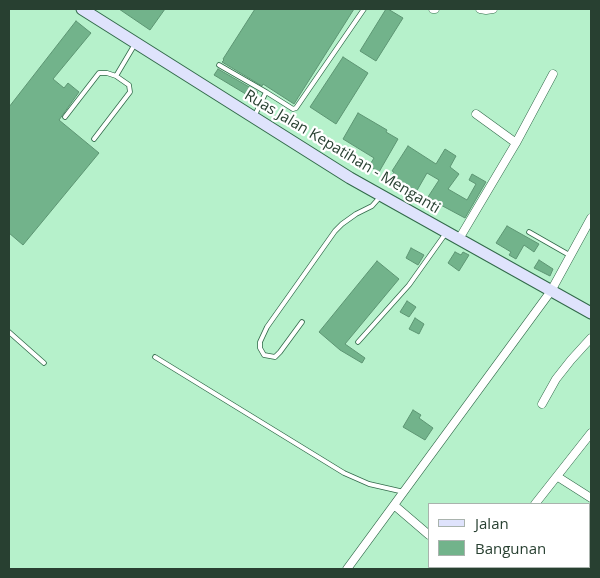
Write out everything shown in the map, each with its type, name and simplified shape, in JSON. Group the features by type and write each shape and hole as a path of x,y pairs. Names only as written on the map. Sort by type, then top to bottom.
{"main road":[{"name":"Ruas Jalan Kepatihan - Menganti","path":"82,9 350,178 591,313"}],"street":[{"path":"480,9 493,9"},
{"path":"459,239 516,143 553,74"},
{"path":"476,114 516,143"},
{"path":"347,569 552,290 591,218"},
{"path":"542,404 556,379 570,360 591,338"},
{"path":"536,503 591,433"},
{"path":"558,477 591,498"},
{"path":"394,505 428,535"}],"lane":[{"path":"220,66 293,109 296,108 364,9"},
{"path":"116,76 136,42"},
{"path":"65,117 99,74 107,72 129,85 130,92 94,139"},
{"path":"254,117 266,92"},
{"path":"302,322 275,357 264,355 260,348 260,342 266,327 335,231 356,214 372,206 381,195"},
{"path":"529,232 571,256"},
{"path":"358,342 409,285 446,233"},
{"path":"9,332 44,363"},
{"path":"155,358 344,473 369,484 404,492"}],"building":[{"path":"119,9 165,9 150,30"},
{"path":"255,9 354,9 294,104 263,84 262,86 222,62"},
{"path":"386,9 403,18 376,61 360,51"},
{"path":"76,21 91,33 53,79 64,88 68,83 79,92 59,120 99,153 23,245 9,233 9,107"},
{"path":"343,57 368,73 336,124 310,107"},
{"path":"218,69 258,92 254,99 214,75"},
{"path":"358,113 387,130 386,132 398,139 379,172 369,166 374,158 343,139"},
{"path":"408,146 436,164 445,149 456,156 450,167 459,174 448,189 467,200 476,184 469,180 472,174 486,182 465,218 437,203 435,206 426,200 439,180 427,173 415,194 389,181 394,172 392,171"},
{"path":"507,226 539,244 534,252 524,245 516,259 509,255 511,252 496,243"},
{"path":"411,248 424,255 418,265 406,258"},
{"path":"455,252 461,255 463,252 469,255 459,271 448,263"},
{"path":"539,260 553,269 550,276 534,268"},
{"path":"377,261 399,279 345,344 365,358 362,363 340,350 319,332"},
{"path":"407,301 416,307 409,317 400,312"},
{"path":"415,318 424,324 419,334 409,329"},
{"path":"413,410 421,415 419,418 433,428 425,440 403,427"}]}
